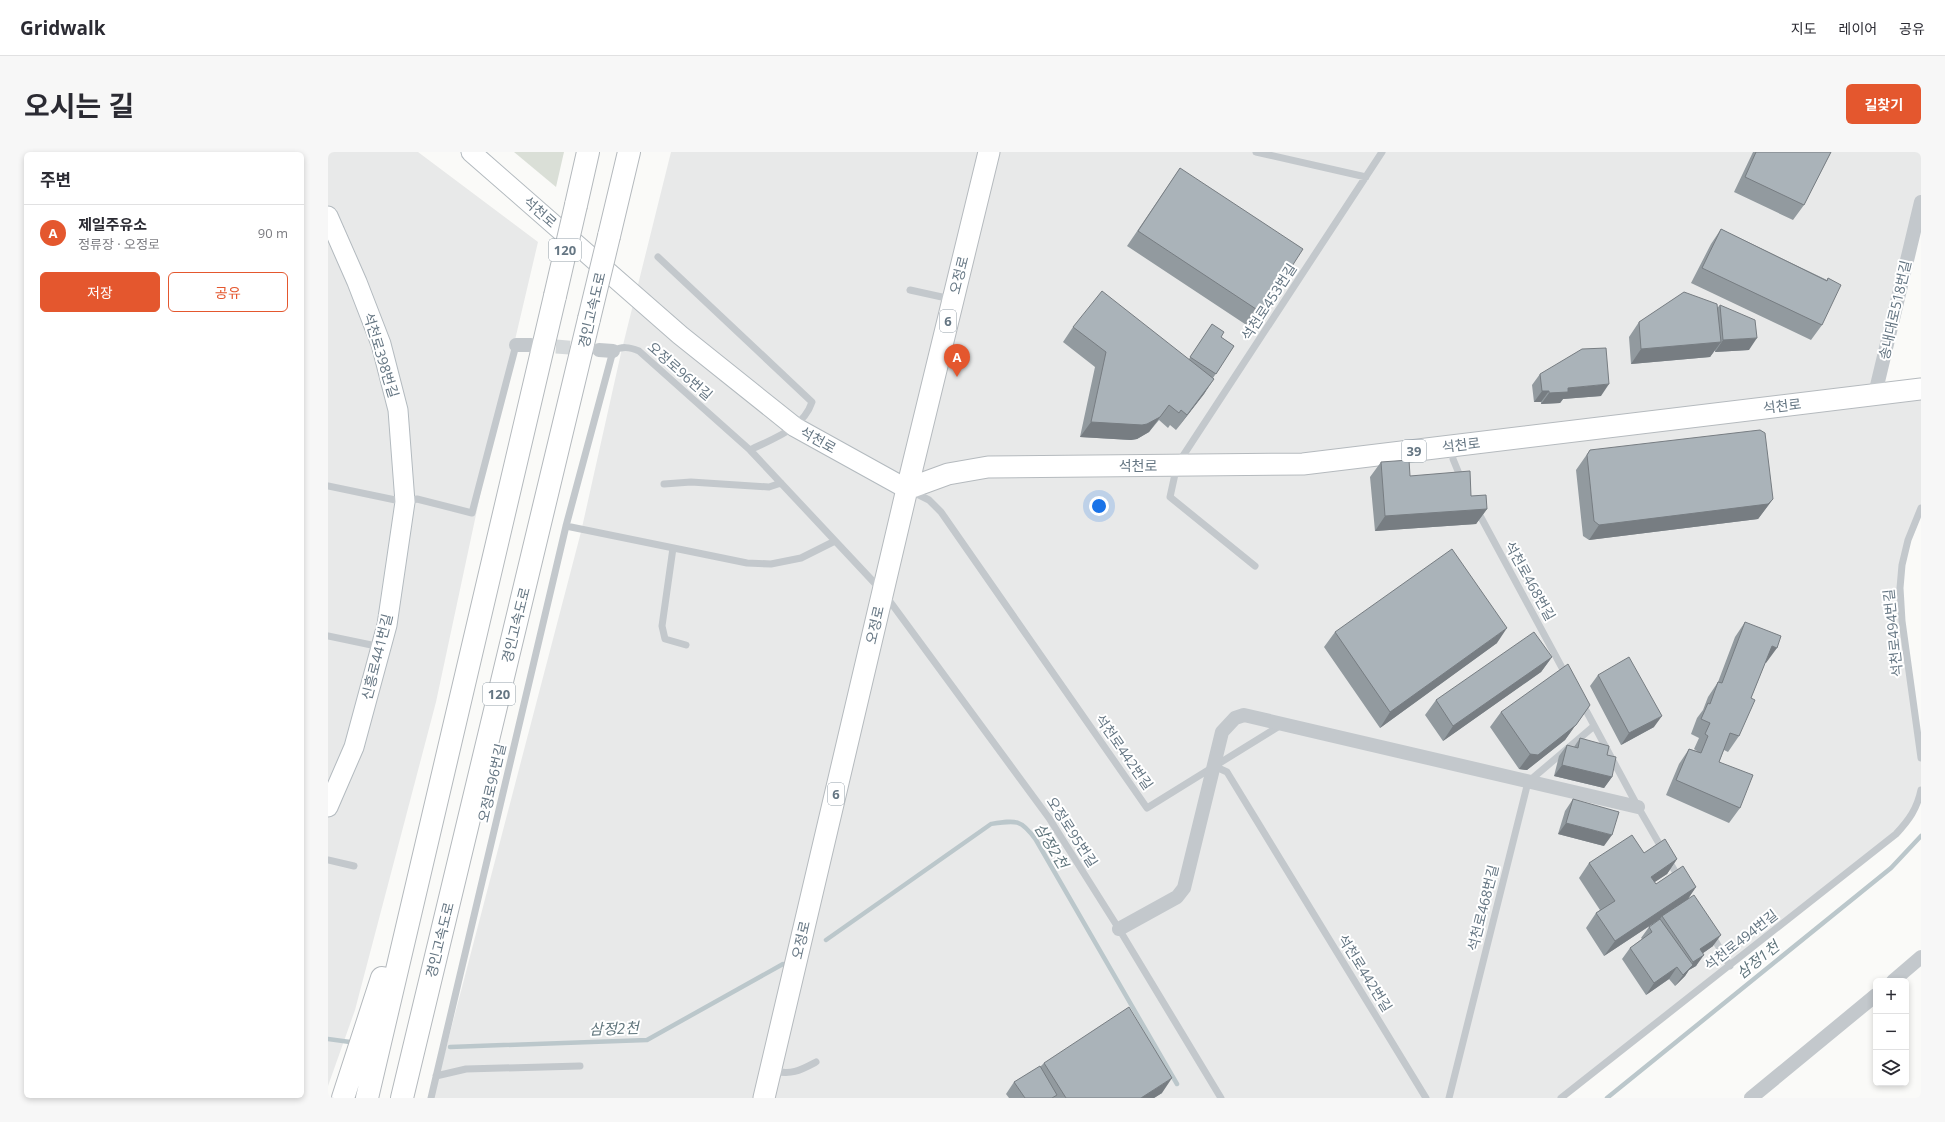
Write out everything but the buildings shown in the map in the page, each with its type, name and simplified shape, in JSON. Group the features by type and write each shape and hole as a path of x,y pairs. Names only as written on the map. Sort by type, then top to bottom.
{"highway":[{"name":"120","path":"367,1098 588,152"},
{"name":"경인고속도로","path":"402,1098 629,152"},
{"path":"343,1098 425,850"},
{"path":"405,1098 409,1069"}],"main road":[{"name":"오정로","path":"764,1098 907,489 989,152"},
{"name":"석천로","path":"907,489 948,474 988,467 1303,464 1921,389"}],"street":[{"name":"석천로","path":"471,152 680,336 795,427 907,489"},
{"name":"송내대로518번길","path":"1875,394 1921,202"},
{"name":"석천로398번길","path":"328,216 357,282 381,344 398,410 405,502"},
{"path":"516,346 531,345"},
{"path":"598,350 612,351"},
{"name":"신흥로441번길","path":"328,807 354,747 387,625 405,502"},
{"path":"1119,929 1177,896 1184,888 1222,732 1235,718 1244,716 1281,724 1638,807"},
{"path":"1896,978 1921,958"},
{"path":"1751,1098 1873,997"}],"lane":[{"path":"1258,152 1366,177"},
{"name":"석천로453번길","path":"1177,465 1382,152"},
{"path":"658,257 812,402 809,411 795,427 750,450"},
{"path":"910,290 953,300"},
{"path":"328,486 405,502 417,499 472,513 516,346"},
{"name":"오정로96번길","path":"430,1098 566,526 612,351 620,348 631,348 639,351 750,450 883,592"},
{"path":"1451,446 1465,489"},
{"path":"1177,465 1170,497 1255,566"},
{"path":"664,484 691,482 769,487 781,483"},
{"name":"석천로442번길","path":"907,489 929,500 941,512 1147,808 1214,766 1227,772 1426,1098"},
{"name":"석천로468번길","path":"1473,503 1571,684"},
{"name":"석천로494번길","path":"1921,508 1908,540 1902,565 1900,588 1902,621 1921,758"},
{"path":"566,526 747,563 772,564 801,558 835,541"},
{"path":"673,548 662,626 665,639 686,645"},
{"name":"오정로95번길","path":"883,592 1049,818 1119,929 1221,1098"},
{"path":"328,636 381,648"},
{"path":"1579,698 1638,807 1684,887"},
{"path":"1214,766 1281,724"},
{"path":"1528,782 1594,726"},
{"name":"석천로468번길","path":"1449,1098 1528,782"},
{"name":"석천로494번길","path":"1561,1098 1896,834 1910,818 1919,802 1921,790"},
{"path":"328,860 354,866"},
{"path":"1707,926 1730,966"},
{"path":"771,1070 787,1074 800,1071 816,1062"},
{"path":"436,1076 466,1068 580,1066"}],"shaded area":[{"path":"328,152 418,152 538,242 496,421 436,702 355,1010 328,1086"},
{"path":"514,152 564,152 556,187"},
{"path":"671,152 1921,152 1921,201 1875,394 1921,389 1921,511 1902,565 1901,601 1921,758 1919,802 1896,834 1557,1098 433,1098 581,532 621,353"}],"waterway":[{"name":"삼정2천","path":"826,940 991,824 1012,822 1022,825 1036,840 1177,1084"},
{"name":"삼정1천","path":"1607,1098 1891,868 1921,836"},
{"name":"삼정2천","path":"450,1047 647,1040 783,964"},
{"name":"삼정2천","path":"328,1039 350,1042"}],"tunnel":[{"path":"535,345 588,349"}],"place":[{"name":"제일주유소","path":"957,377"}]}
